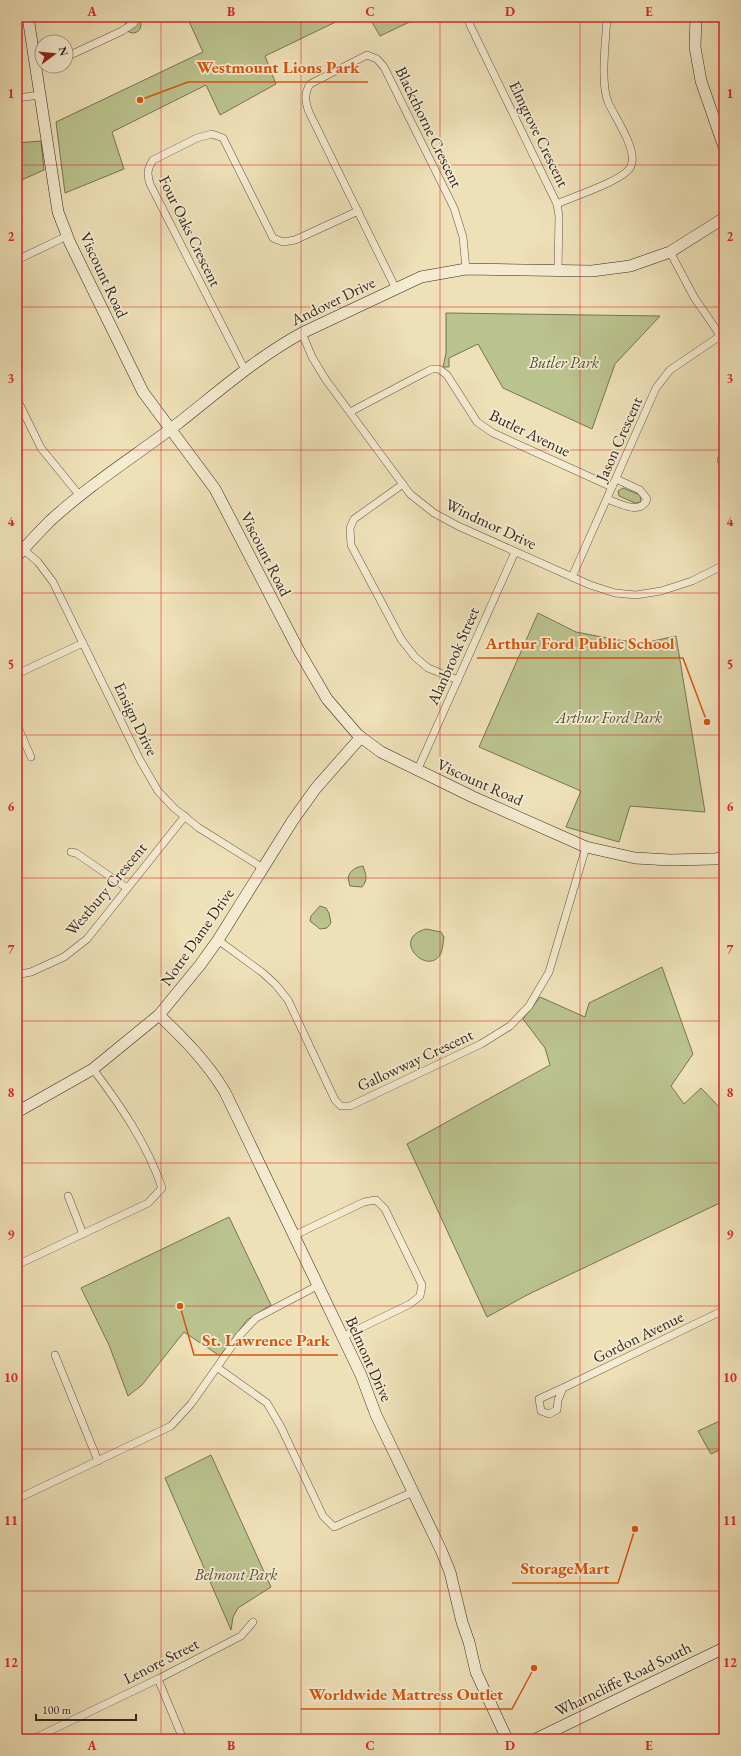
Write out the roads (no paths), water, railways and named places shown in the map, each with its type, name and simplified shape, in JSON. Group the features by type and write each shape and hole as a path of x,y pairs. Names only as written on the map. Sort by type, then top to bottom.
{"street":[{"name":"Viscount Road","path":"28,17 34,42"},
{"name":"Elmgrove Crescent","path":"468,17 470,25 557,204 558,270"},
{"path":"557,204 619,178 629,170 633,162 632,152 608,100 604,83 607,17"},
{"path":"696,17 695,47 702,81 724,147"},
{"path":"74,54 122,31 134,23"},
{"name":"Blackthorne Crescent","path":"396,289 305,101 306,91 310,84 367,55 377,59 384,67 454,208 463,237 466,269"},
{"name":"Viscount Road","path":"39,74 40,95 58,212 67,236 143,392 215,489 299,652 327,699 361,737 381,752 417,771 586,847 634,858 670,860 715,859 724,857"},
{"path":"17,98 40,95"},
{"name":"Four Oaks Crescent","path":"245,370 150,184 147,174 148,166 153,160 197,138 212,134 224,138 274,238 283,242 295,240 358,212"},
{"name":"Andover Drive","path":"19,550 51,520 80,496 170,430 245,370 285,342 302,333 421,277 466,269 592,270 630,266 670,252 724,218"},
{"path":"17,260 67,236"},
{"path":"670,252 694,297 722,338"},
{"name":"Windmor Drive","path":"302,333 312,357 326,380 410,494 434,513 458,526 515,552 572,577 615,593 636,595 662,591 692,581 724,565"},
{"name":"Jason Crescent","path":"572,577 656,388 670,370 722,338"},
{"name":"Butler Avenue","path":"350,412 432,369 439,369 448,375 477,422 493,433 612,487"},
{"path":"17,399 41,448 80,496"},
{"path":"607,499 633,508 640,508 645,504 647,499 640,490 616,479"},
{"path":"403,484 354,519 350,528 352,545 401,639 415,657 428,668 458,680"},
{"name":"Ensign Drive","path":"19,550 38,562 53,582 140,760 158,791 174,808 200,828 263,868"},
{"name":"Alanbrook Street","path":"417,771 515,552"},
{"path":"17,674 83,643"},
{"path":"17,725 31,757"},
{"name":"Notre Dame Drive","path":"17,1112 93,1069 159,1015 200,965 218,940 293,820 316,788 361,737"},
{"name":"Westbury Crescent","path":"17,972 21,974 31,972 64,957 87,939 184,816"},
{"name":"Gallowway Crescent","path":"218,940 263,973 276,985 288,1000 335,1100 341,1106 350,1106 481,1044 510,1026 529,1006 549,972 586,847"},
{"path":"71,852 76,853 127,888"},
{"name":"Belmont Drive","path":"159,1015 188,1042 213,1071 225,1092 361,1375 376,1415 450,1572 476,1672 507,1739"},
{"path":"17,1265 148,1203 162,1188 139,1136 125,1112 93,1069"},
{"path":"68,1196 83,1234"},
{"path":"293,1236 364,1202 376,1200 385,1209 422,1285 420,1296 410,1304 342,1337"},
{"path":"17,1499 171,1426 191,1404 240,1336 256,1318 317,1286"},
{"name":"Gordon Avenue","path":"564,1388 724,1310"},
{"path":"55,1355 98,1461"},
{"path":"218,1368 267,1403 281,1427 323,1516 334,1527 413,1492"},
{"name":"Lenore Street","path":"33,1739 158,1679 241,1636 253,1622"},
{"name":"Wharncliffe Road South","path":"536,1739 724,1648"},
{"path":"158,1679 183,1739"}],"place":[{"name":"Westmount Lions Park","path":"140,100"},
{"name":"Arthur Ford Public School","path":"707,722"},
{"name":"St. Lawrence Park","path":"180,1306"},
{"name":"StorageMart","path":"635,1529"},
{"name":"Worldwide Mattress Outlet","path":"534,1668"}],"park label":[{"name":"Butler Park","path":"564,362"},
{"name":"Arthur Ford Park","path":"609,717"},
{"name":"Belmont Park","path":"236,1574"}]}
